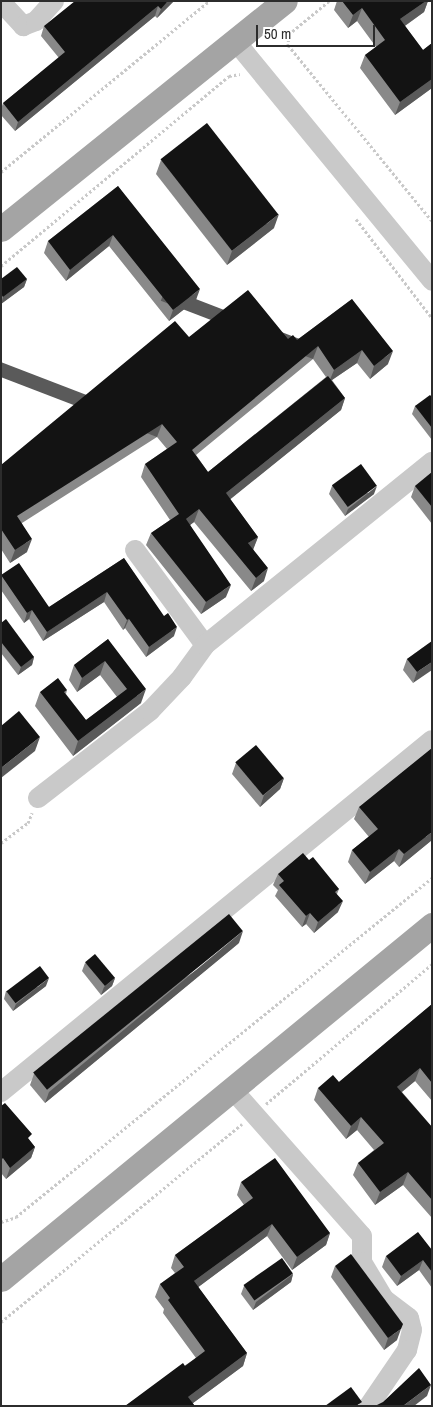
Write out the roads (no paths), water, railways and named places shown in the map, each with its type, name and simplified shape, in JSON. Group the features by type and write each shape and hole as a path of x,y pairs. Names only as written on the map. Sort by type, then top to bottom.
{"main road":[{"path":"1,229 285,1"},
{"path":"2,1275 432,925"}],"street":[{"path":"1,2 23,26 36,20 54,1"},
{"path":"236,42 432,281"},
{"path":"38,798 150,711 182,676 205,645 432,462"},
{"path":"135,550 205,645"},
{"path":"1,1092 432,740"},
{"path":"232,1089 362,1236 362,1262 384,1299 409,1318 412,1330 407,1350 369,1406"}]}
